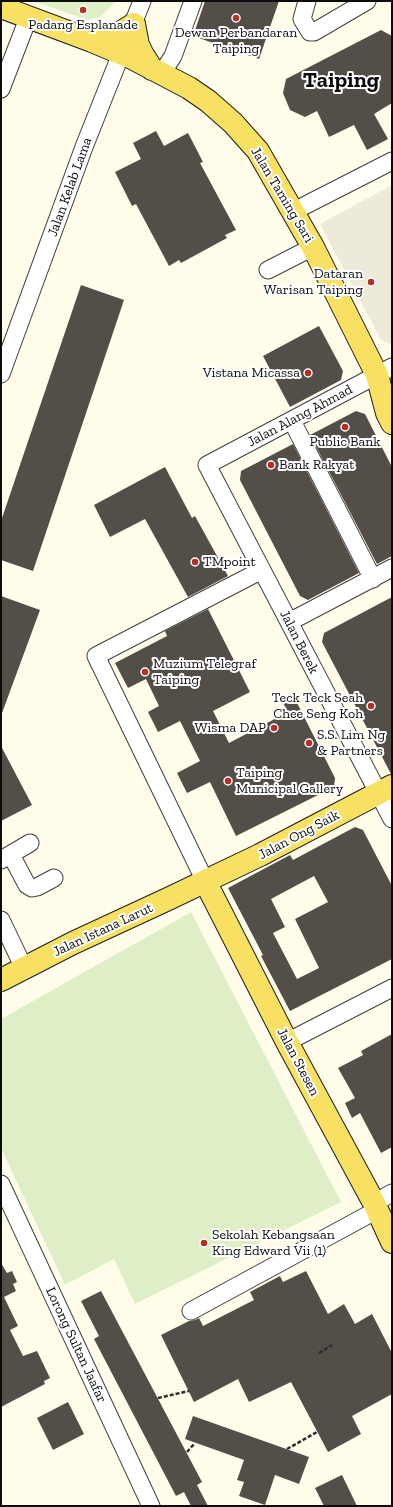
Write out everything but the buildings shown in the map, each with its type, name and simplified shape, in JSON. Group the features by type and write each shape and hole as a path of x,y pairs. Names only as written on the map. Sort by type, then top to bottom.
{"main road":[{"name":"Jalan Taming Sari","path":"1,7 29,16 122,53 196,92 233,123 258,151 387,378 387,413 392,423"},
{"path":"92,41 117,35 134,24 138,45 143,55 157,71"},
{"name":"Jalan Ong Saik","path":"205,881 260,855 385,789"},
{"name":"Jalan Istana Larut","path":"1,980 73,942 205,881"},
{"name":"Jalan Stesen","path":"205,881 287,1042 381,1202 392,1242"}],"street":[{"name":"Jalan Kelab Lama","path":"1,374 91,150 122,53 142,1"},
{"path":"157,71 173,56 193,1"},
{"path":"307,1 303,10 302,19 310,32 314,32 367,1"},
{"path":"1,87 29,16"},
{"path":"294,212 392,161"},
{"path":"268,270 313,247"},
{"name":"Jalan Alang Ahmad","path":"207,465 292,421 387,378"},
{"path":"292,421 373,579"},
{"name":"Jalan Berek","path":"207,465 289,622 385,789 392,819"},
{"path":"289,622 392,568"},
{"path":"205,881 96,656 262,570"},
{"path":"30,843 6,858 27,885 32,888 54,878"},
{"path":"1,920 24,968"},
{"path":"287,1042 392,988"},
{"name":"Lorong Sultan Jaafar","path":"1,1184 150,1506"},
{"path":"191,1311 381,1202"}],"path":[{"path":"319,1353 332,1345"},
{"path":"158,1398 189,1390"},
{"path":"287,1449 317,1432"},
{"path":"187,1452 195,1443"}],"green space":[{"name":"Padang Esplanade","path":"33,1 115,1 101,16 88,20"},
{"path":"191,912 341,1202 135,1304 114,1259 65,1285 1,1148 1,1019"}],"shaded area":[{"name":"Dataran Warisan Taiping","path":"392,185 392,342 390,344 381,340 320,224"}],"place":[{"name":"Padang Esplanade","path":"83,10"},
{"name":"Dewan Perbandaran Taiping","path":"236,18"},
{"name":"Dataran Warisan Taiping","path":"371,282"},
{"name":"Vistana Micassa","path":"308,373"},
{"name":"Public Bank","path":"345,427"},
{"name":"Bank Rakyat","path":"271,465"},
{"name":"TMpoint","path":"195,562"},
{"name":"Muzium Telegraf Taiping","path":"145,672"},
{"name":"Teck Teck Seah Chee Seng Koh","path":"371,706"},
{"name":"Wisma DAP","path":"274,728"},
{"name":"S.S. Lim Ng & Partners","path":"309,743"},
{"name":"Taiping Municipal Gallery","path":"228,781"},
{"name":"Sekolah Kebangsaan King Edward Vii (1)","path":"204,1243"}],"district":[{"name":"Taiping","path":"341,81"}]}
